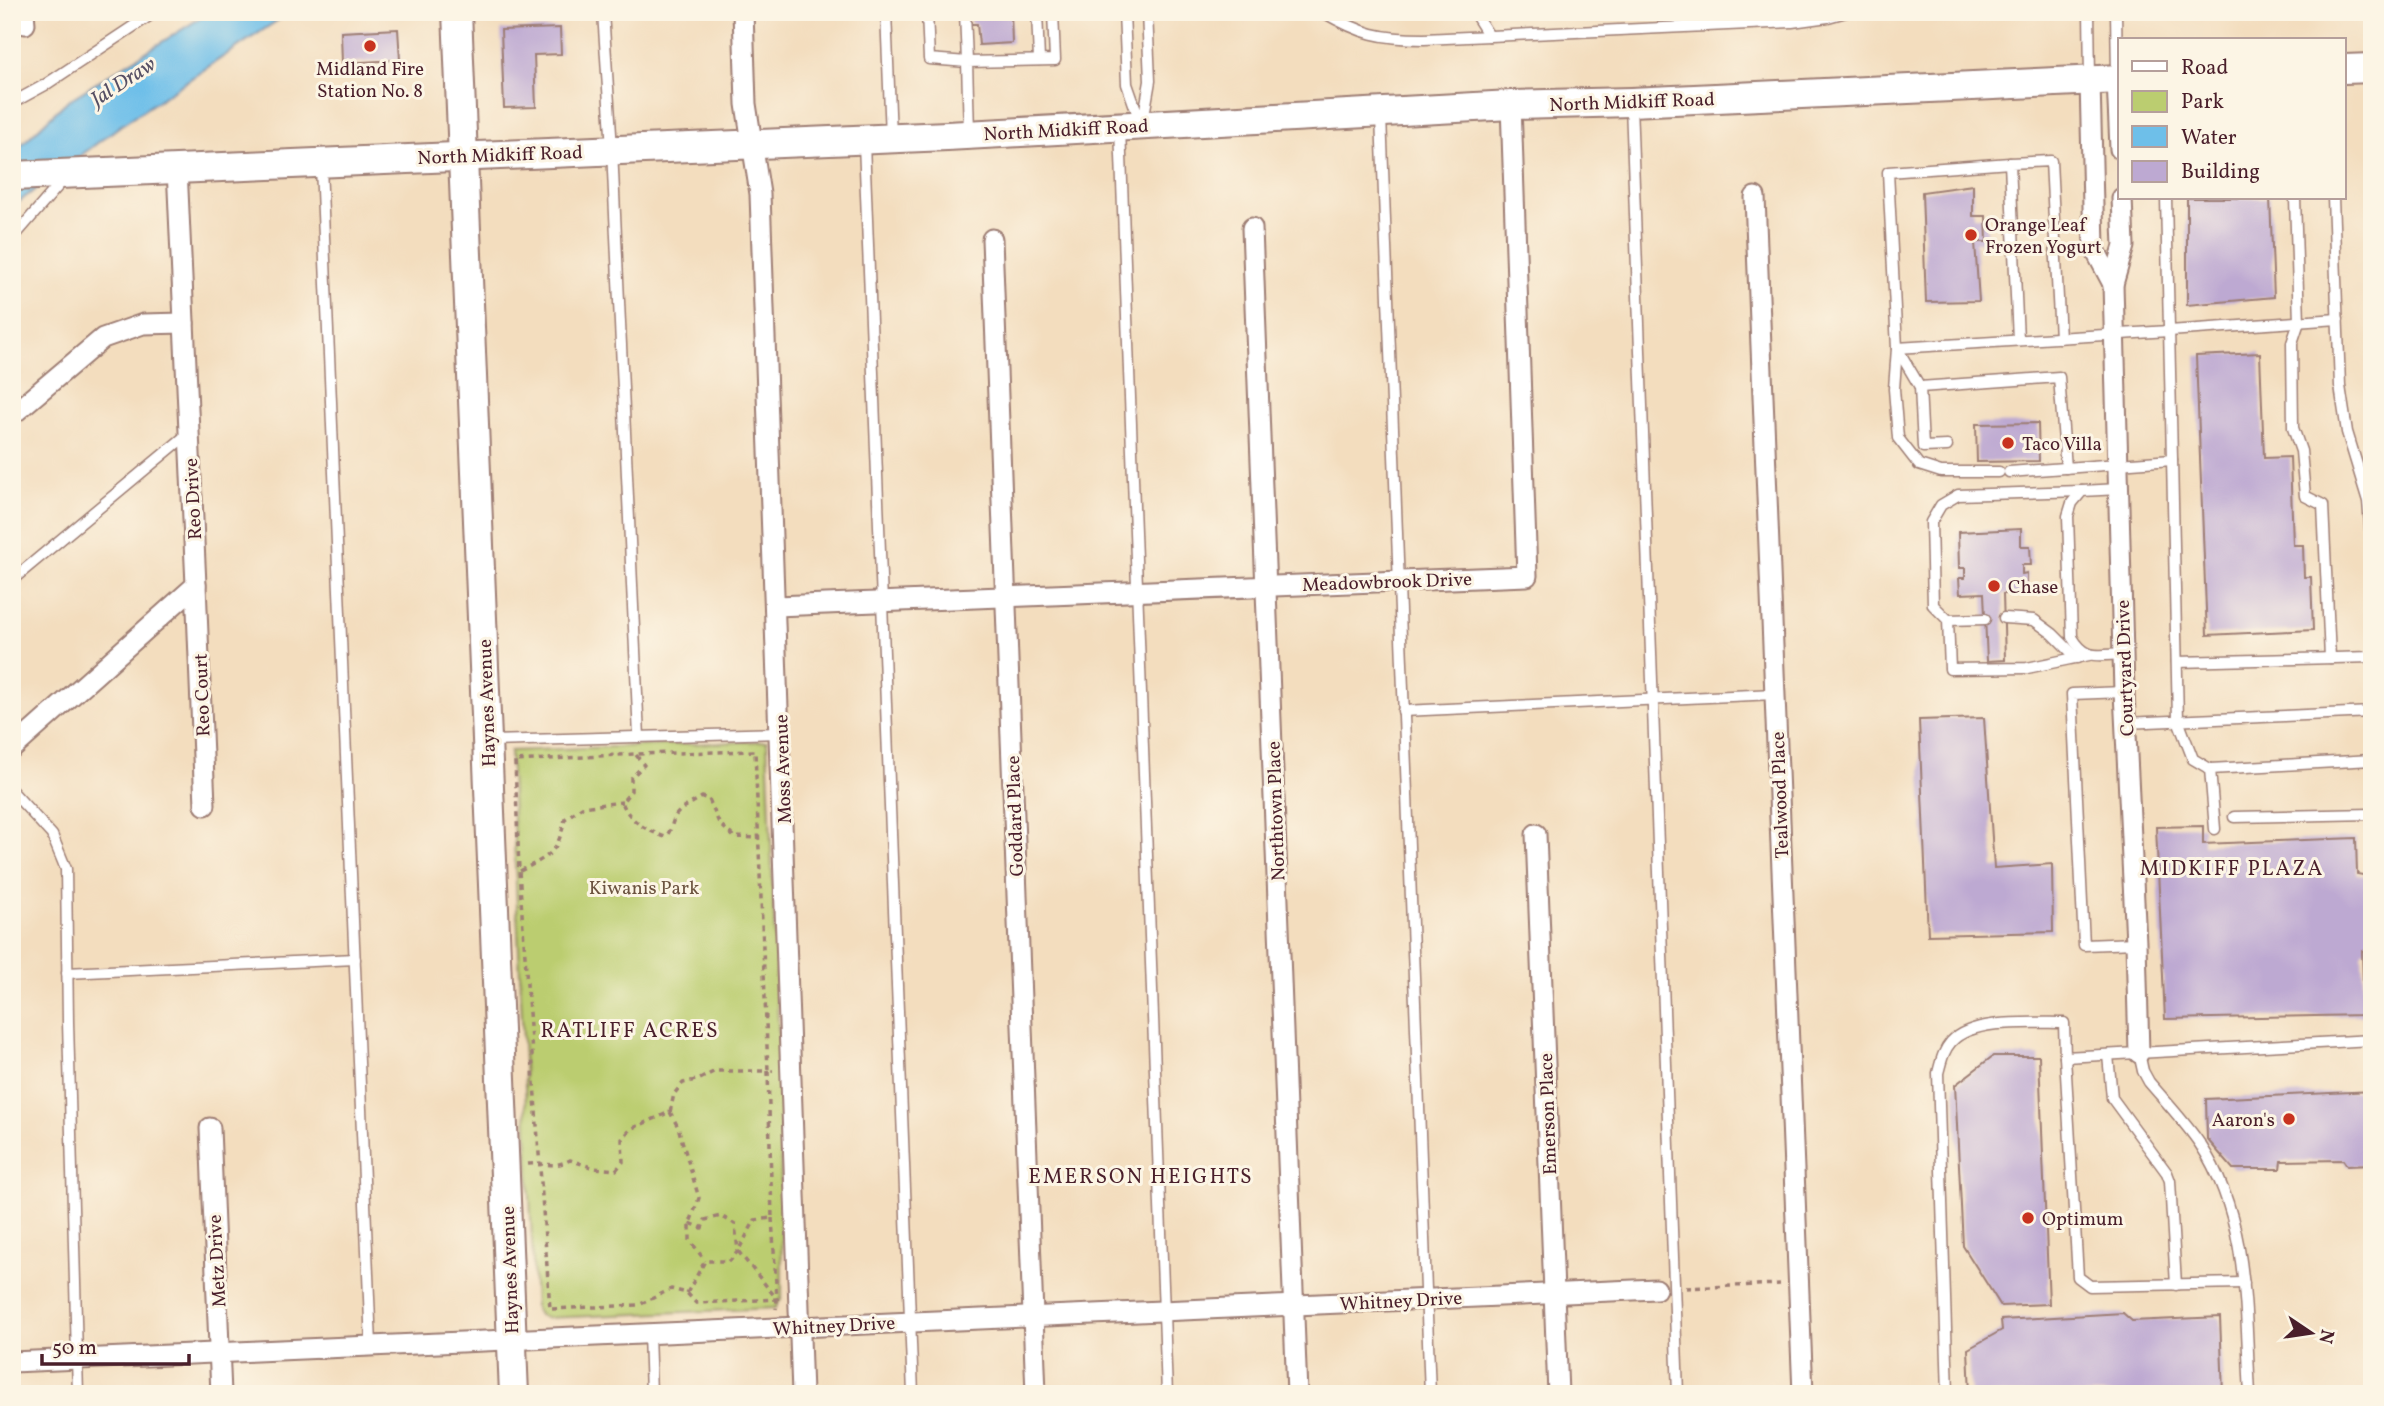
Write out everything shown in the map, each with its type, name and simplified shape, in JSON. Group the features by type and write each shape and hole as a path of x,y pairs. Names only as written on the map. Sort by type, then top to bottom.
{"main road":[{"name":"Haynes Avenue","path":"457,12 514,1394"},
{"path":"2346,69 2372,68"},
{"name":"North Midkiff Road","path":"12,176 753,145 1381,111 2109,80"}],"street":[{"name":"Moss Avenue","path":"743,12 746,104 760,194 802,1394"},
{"path":"2109,80 2118,136"},
{"name":"Courtyard Drive","path":"2109,80 2094,248 2113,284"},
{"name":"Meadowbrook Drive","path":"776,606 1527,576 1511,105"},
{"name":"Reo Drive","path":"177,168 196,585"},
{"name":"Tealwood Place","path":"1755,197 1803,1394"},
{"name":"Courtyard Drive","path":"2122,200 2124,246 2113,284 2114,335 2122,654 2139,1053"},
{"name":"Northtown Place","path":"1252,228 1297,1394"},
{"name":"Goddard Place","path":"992,239 1036,1394"},
{"path":"12,415 103,338 142,324 184,323"},
{"path":"12,749 196,585"},
{"name":"Reo Court","path":"196,585 205,805"},
{"name":"Emerson Place","path":"1536,834 1558,1394"},
{"name":"Metz Drive","path":"210,1128 221,1394"},
{"name":"Whitney Drive","path":"12,1362 1665,1289"}],"lane":[{"path":"12,103 45,85 155,12"},
{"path":"603,12 612,149 639,737"},
{"path":"886,12 891,137"},
{"path":"928,12 929,59 967,62 1055,60 1053,12"},
{"path":"965,12 969,134"},
{"path":"1037,12 1039,60"},
{"path":"1124,12 1131,126 1138,591 1167,1394"},
{"path":"1131,126 1150,81 1147,12"},
{"path":"1324,12 1359,31 1391,39 1802,22 1846,12"},
{"path":"1474,12 1489,37"},
{"path":"2089,12 2109,80"},
{"path":"2109,80 2116,12"},
{"path":"1631,102 1653,699 1665,1289 1678,1394"},
{"path":"1381,111 1430,1394"},
{"path":"863,139 913,1394"},
{"path":"2060,338 2051,161 1888,172 1897,348 1894,389 1898,438 1919,465 1941,472 2004,472 2172,460"},
{"path":"321,162 371,1345"},
{"path":"2010,163 2018,340"},
{"path":"12,239 68,174"},
{"path":"2166,200 2178,720 2193,759 2210,769 2372,760"},
{"path":"2295,200 2300,321 2292,343 2293,428 2301,451 2305,496 2323,505 2330,658"},
{"path":"2333,200 2340,386 2347,432 2368,500 2372,551"},
{"path":"1897,348 2338,319"},
{"path":"1897,348 1920,387 1923,447 1947,446"},
{"path":"1920,387 2059,377 2066,468"},
{"path":"12,580 189,433"},
{"path":"2119,489 1958,495 1941,505 1931,522 1933,605 1948,620 1950,669 2027,668 2089,655 2122,654"},
{"path":"2082,491 2072,503 2068,516 2072,637 2079,648 2089,655"},
{"path":"2004,618 2034,620 2077,658"},
{"path":"1948,620 1985,619"},
{"path":"2177,662 2372,657"},
{"path":"2124,692 2072,694 2073,722 2084,945 2136,943"},
{"path":"1404,711 1775,694"},
{"path":"2125,723 2372,712"},
{"path":"487,741 780,733"},
{"path":"2210,769 2215,829"},
{"path":"12,791 52,835 66,869 78,1394"},
{"path":"2234,817 2372,814"},
{"path":"67,973 355,959"},
{"path":"1948,1394 1938,1073 1942,1057 1952,1041 1971,1028 2064,1023 2078,1277 2090,1286 2244,1283"},
{"path":"2064,1057 2372,1040"},
{"path":"2139,1053 2149,1082 2200,1145 2223,1190 2241,1252 2250,1394"},
{"path":"2108,1055 2112,1098 2167,1173 2170,1181 2176,1285"},
{"path":"649,1333 651,1394"}],"path":[{"path":"755,751 776,1299 696,1303 687,1293 671,1289 639,1305 550,1309 519,871 515,761 755,751"},
{"path":"519,871 549,856 560,842 565,819 582,807 622,802 631,791 631,778 645,765 635,754"},
{"path":"622,802 627,815 651,832 665,837 670,832 674,818 683,808 702,797 709,799 719,823 734,837 758,838 784,833"},
{"path":"705,1262 690,1240 690,1223 699,1198 678,1127 670,1112 674,1094 683,1083 700,1079 715,1071 792,1073"},
{"path":"505,1166 538,1163 557,1166 570,1160 594,1168 616,1170 624,1162 622,1139 631,1129 670,1112"},
{"path":"690,1223 702,1228 705,1220 721,1216 735,1224 738,1251 776,1299"},
{"path":"705,1262 730,1261 754,1220 772,1218"},
{"path":"687,1293 705,1262"},
{"path":"1665,1289 1799,1283"}],"green space":[{"name":"Kiwanis Park","path":"767,741 780,1075 782,1297 775,1308 546,1318 539,1315 535,1308 510,751"}],"water":[{"name":"Jal Draw","path":"210,12 290,12 120,126 12,207 12,154 66,102"}],"building":[{"path":"970,12 1011,12 1012,43 979,45 977,24 971,24"},
{"path":"560,28 561,54 534,55 536,107 504,108 501,30"},
{"name":"Midland Fire Station No. 8","path":"398,29 400,60 342,63 341,32"},
{"path":"1973,185 1973,216 1986,216 1987,242 1975,242 1979,301 1926,302 1922,192"},
{"path":"2187,200 2270,200 2274,297 2187,305"},
{"path":"2260,353 2264,458 2290,457 2293,545 2303,545 2304,577 2311,577 2313,630 2207,635 2196,356"},
{"path":"2038,423 2039,461 1977,462 1976,424"},
{"path":"2021,529 2021,546 2030,546 2031,565 2022,565 2022,574 2027,573 2027,593 2003,594 2005,660 1987,661 1984,593 1960,594 1959,578 1965,578 1965,568 1959,568 1958,532"},
{"path":"1984,718 1994,868 2052,864 2053,932 1928,935 1919,720"},
{"path":"2203,826 2203,844 2356,838 2357,874 2369,876 2371,950 2362,951 2364,1015 2165,1019 2156,827"},
{"path":"1993,1056 2039,1056 2049,1304 2001,1306 1963,1246 1955,1085"},
{"name":"Aaron's","path":"2372,1091 2372,1165 2347,1166 2343,1160 2281,1161 2280,1169 2233,1169 2207,1139 2206,1099"},
{"path":"2123,1313 2132,1321 2220,1317 2223,1394 1970,1394 1968,1349 2002,1330 2001,1320"}],"place":[{"name":"Midland Fire Station No. 8","path":"370,46"},
{"name":"Orange Leaf Frozen Yogurt","path":"1971,235"},
{"name":"Taco Villa","path":"2008,443"},
{"name":"Chase","path":"1994,586"},
{"name":"Aaron's","path":"2289,1119"},
{"name":"Optimum","path":"2028,1218"}],"district":[{"name":"MIDKIFF PLAZA","path":"2232,868"},
{"name":"RATLIFF ACRES","path":"630,1030"},
{"name":"EMERSON HEIGHTS","path":"1141,1176"}]}
